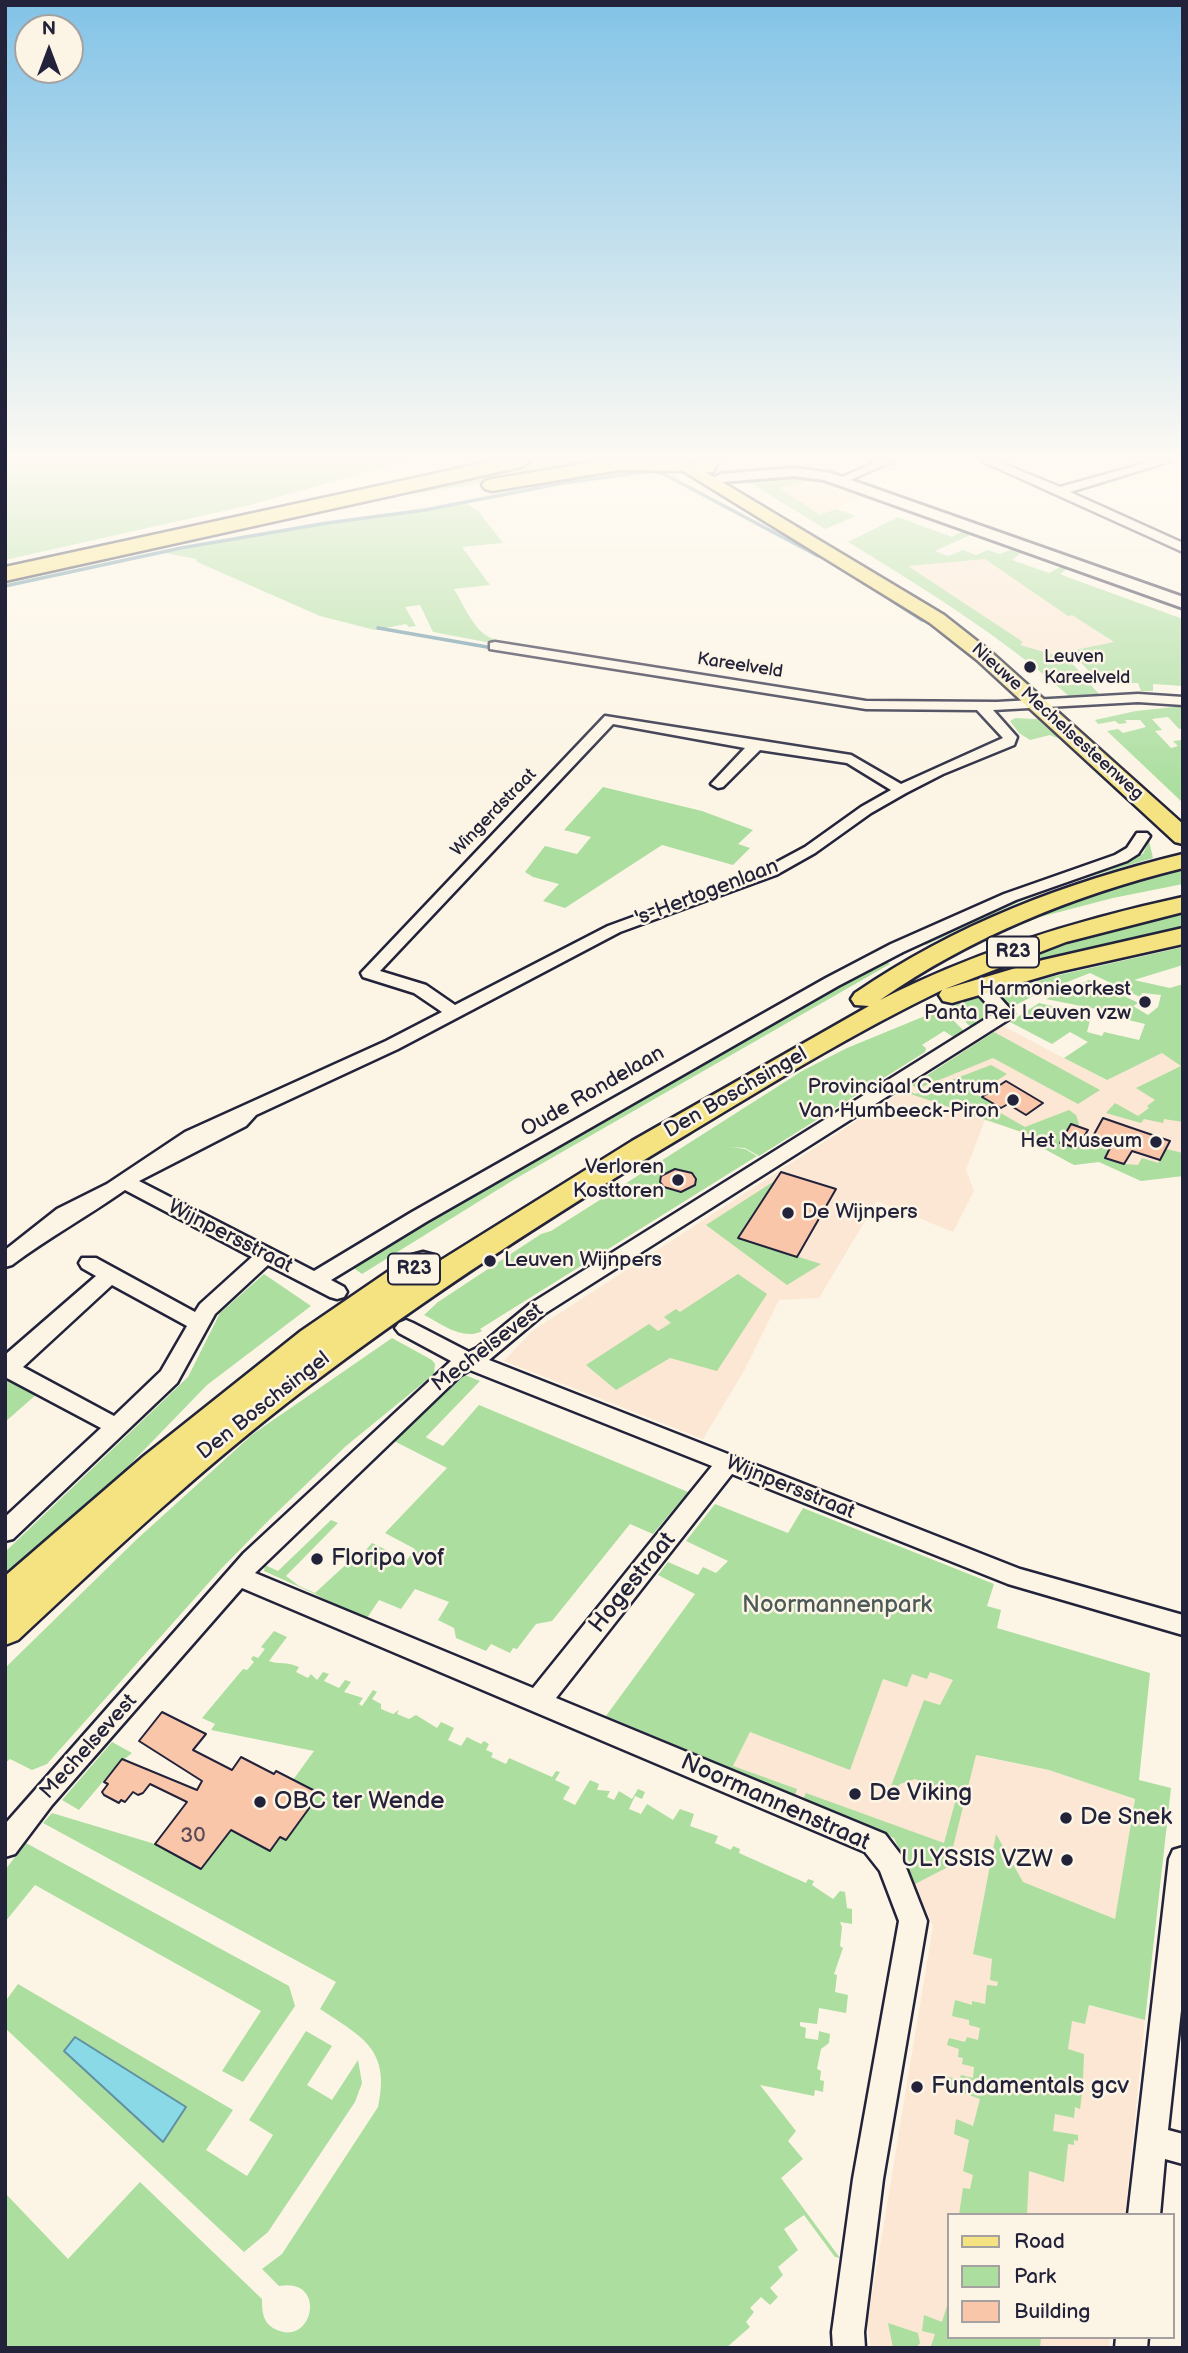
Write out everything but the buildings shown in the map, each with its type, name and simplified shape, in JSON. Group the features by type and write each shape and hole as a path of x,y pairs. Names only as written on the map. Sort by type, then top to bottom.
{"main road":[{"name":"Nieuwe Mechelsesteenweg","path":"862,571 966,640 1053,708 1183,817"},
{"name":"Nieuwe Mechelsesteenweg","path":"1053,708 1183,837"},
{"path":"1157,812 1173,858 1177,862 1074,891 908,954 858,1012 873,1023 980,986 1052,965 1183,936"},
{"name":"Den Boschsingel","path":"5,1629 114,1529 238,1423 407,1298 912,977 1018,935 1131,902 1183,892"},
{"name":"Den Boschsingel","path":"5,1599 96,1515 219,1410 371,1297 550,1182 858,1012 1080,929 1183,904"}],"street":[{"path":"1092,571 1183,603"},
{"name":"Kareelveld","path":"495,646 866,705 981,706 1001,713 1138,698 1183,701"},
{"path":"981,706 1010,737 1006,744"},
{"name":"Wingerdstraat","path":"454,1013 420,989 369,973 610,719 851,759 901,790"},
{"name":"'s-Hertogenlaan","path":"5,1261 40,1234 53,1220 85,1200 239,1122 250,1111 454,1013 614,929 769,872 810,850 866,810 901,790 938,771 1026,738"},
{"path":"718,785 757,745"},
{"name":"Oude Rondelaan","path":"314,1280 671,1073 908,954 1010,897 1121,858 1133,851 1142,836"},
{"name":"Mechelsevest","path":"5,1845 43,1797 238,1576 453,1368 485,1353 537,1309 1005,1014 980,986"},
{"name":"Wijnpersstraat","path":"124,1181 337,1292"},
{"path":"5,1532 169,1377 207,1308 267,1255"},
{"path":"89,1263 198,1323"},
{"path":"110,1275 18,1355 12,1367 17,1375 117,1427"},
{"name":"Wijnpersstraat","path":"406,1328 469,1361 1016,1577 1183,1625"},
{"name":"Hogestraat","path":"537,1703 728,1463"},
{"name":"Noormannenstraat","path":"238,1576 875,1843 891,1864 913,1922 868,2179 848,2332 849,2348"},
{"path":"1144,2213 1183,1859"},
{"path":"1152,2140 1183,2149"}],"shaded area":[{"path":"896,571 1003,571 1115,643 1026,658"},
{"path":"1003,1026 1106,1080 1162,1053 1183,1058 1183,1176 1141,1181 1099,1162 1074,1165 1039,1146 1042,1139 985,1120 966,1170 974,1191 953,1232 877,1201 819,1298 779,1300 744,1371 703,1439 504,1361 532,1331"},
{"path":"957,1666 982,1757 1049,1770 1135,1799 1115,1919 1022,1882 996,1835 973,1954 993,1959 990,1980 1145,2020 1125,2213 946,2213 946,2339 1110,2339 1109,2348 871,2348 867,2325 933,1926 894,1838 732,1768 776,1681 883,1679"}],"green space":[{"path":"217,571 480,571 490,585 454,589 476,625 494,639 491,643 433,632 420,605 405,607 416,626 409,627 406,624 375,630 320,616"},
{"path":"894,571 915,571 1023,642 1020,645 1051,654 1061,652 1082,674 1063,676 1069,685 1089,683 1099,694 1069,696 1017,653"},
{"path":"1002,571 1049,573 1064,571 1060,574 1183,619 1183,686 1153,684 1153,691 1141,691 1138,683 1122,683 1116,671 1096,672 1100,683 1070,651 1114,642 1072,615 1068,616"},
{"path":"1183,706 1183,728 1179,729 1168,717 1152,719 1162,730 1155,731 1171,748 1178,746 1173,741 1183,740 1183,803 1107,731 1118,729 1123,733 1146,727 1140,720 1098,724 1095,720 1136,711"},
{"path":"1015,718 1037,719 1060,739 1050,735 1030,740 1019,733 1010,721"},
{"path":"603,787 702,811 753,830 738,844 750,848 733,865 662,845 565,908 543,901 559,884 525,872 545,846 577,854 591,837 564,830"},
{"path":"1149,841 1153,858 1065,884 926,945 922,943 1015,899 1143,854"},
{"path":"1183,867 1183,884 1040,917 942,956 1072,899"},
{"path":"1183,897 1017,944 411,1281 658,1126 884,998 978,955 1036,935 1123,910"},
{"path":"1183,909 1183,930 945,994 937,989 1036,948"},
{"path":"1183,947 1183,965 1134,980 1170,988 1183,984 1183,1122 1164,1119 1163,1123 1144,1119 1141,1123 1106,1113 1115,1103 1138,1116 1149,1108 1147,1106 1155,1100 1136,1088 1181,1066 1162,1053 1107,1080 1064,1058 1088,1042 1070,1032 1052,1044 1010,1022 1039,1003 1083,1013 1090,1020 1087,1032 1102,1036 1104,1032 1139,1040 1145,1024 1120,1018 1121,1014 1046,999 1089,980 1139,1003 1133,1006 1148,1015 1158,1007 1161,995 1142,993 1142,998 1090,973 1008,1009 996,993 1055,976"},
{"path":"883,960 890,964 515,1179 362,1274 352,1267 402,1233"},
{"path":"981,997 995,1010 995,1014 972,1028 949,1007"},
{"path":"942,1009 965,1032 955,1038 944,1031 922,1045 926,1048 925,1052 759,1156 745,1148 731,1147 745,1149 757,1156 480,1329 482,1331 475,1334 460,1333 424,1315 438,1302 541,1234 551,1231 802,1071 847,1048"},
{"path":"994,1032 1100,1090 1078,1104 993,1058 917,1089 912,1085"},
{"path":"991,1065 1007,1074 976,1094 1001,1108 997,1111 1025,1127 1069,1110 1076,1115 1079,1124 1061,1143 1077,1148 1085,1135 1112,1144 1105,1158 1124,1164 1138,1165 1142,1158 1158,1163 1166,1149 1183,1153 1183,1176 1141,1181 1099,1162 1074,1165 1039,1146 1042,1139 902,1091 906,1089 915,1094"},
{"path":"776,1180 739,1238 821,1264 787,1285 706,1225"},
{"path":"264,1274 311,1306 207,1385 114,1481 5,1580 5,1552 188,1377 220,1313"},
{"path":"738,1274 767,1294 717,1371 670,1358 616,1390 586,1365 649,1324 658,1331 671,1323 664,1317 676,1309 680,1312"},
{"path":"392,1338 432,1360 435,1364 434,1374 346,1446 271,1518 221,1569 47,1764 32,1770 10,1759 5,1763 5,1668 136,1540 253,1434"},
{"path":"465,1375 480,1381 427,1438 443,1446 479,1405 688,1492 653,1534 630,1524 552,1621 536,1624 517,1649 513,1648 510,1653 491,1644 486,1651 456,1638 454,1628 438,1620 449,1602 415,1589 401,1609 379,1600 365,1621 264,1571 265,1565 278,1571 331,1520 338,1523 286,1576 299,1586 315,1593 352,1559 356,1561 372,1543 407,1560 415,1549 385,1533 447,1468 394,1441"},
{"path":"5,1377 37,1394 5,1422"},
{"name":"Noormannenpark","path":"715,1504 788,1533 803,1508 994,1584 987,1606 1001,1610 997,1628 1150,1673 1139,1780 1171,1788 1145,2020 1089,2005 1085,2024 1072,2021 1068,2049 1084,2054 1083,2081 1069,2077 1069,2082 1083,2086 1080,2109 1075,2107 1074,2118 1055,2114 1053,2131 1078,2135 1078,2141 1074,2140 1074,2145 1068,2144 1064,2182 1029,2171 1027,2213 959,2213 963,2188 970,2189 973,2175 963,2171 969,2140 954,2134 956,2119 973,2126 980,2099 941,2085 943,2075 959,2080 961,2075 973,2078 974,2067 962,2064 963,2058 958,2057 959,2049 947,2045 949,2038 965,2042 967,2037 978,2040 980,2028 969,2025 969,2020 952,2016 955,2000 972,2005 972,2001 985,2004 987,1985 997,1986 998,1982 990,1980 992,1959 973,1954 996,1834 1023,1882 1115,1919 1135,1799 1049,1770 976,1755 948,1867 915,1884 894,1838 803,1799 806,1793 944,1843 957,1795 915,1779 900,1784 897,1788 891,1786 924,1700 940,1705 953,1680 930,1672 927,1679 912,1674 907,1687 883,1679 850,1770 750,1732 733,1766 797,1789 795,1795 606,1716 695,1594 658,1575 668,1562 698,1575 703,1567 716,1573 728,1561 686,1541"},
{"path":"274,1631 287,1637 269,1661 299,1667 296,1672 308,1678 311,1674 317,1680 323,1672 329,1674 324,1681 339,1688 345,1680 351,1682 344,1692 363,1698 359,1704 362,1706 373,1690 377,1692 372,1699 381,1704 381,1709 393,1714 399,1710 397,1714 409,1719 416,1715 437,1728 441,1722 454,1728 448,1740 461,1746 467,1737 481,1744 484,1741 489,1744 486,1750 493,1753 491,1757 506,1764 509,1758 552,1777 556,1771 560,1772 555,1780 570,1787 563,1799 575,1805 590,1780 599,1784 597,1790 610,1791 607,1797 614,1800 619,1791 632,1799 638,1789 645,1792 642,1799 635,1796 629,1809 641,1814 647,1804 673,1820 680,1809 694,1814 690,1826 718,1836 715,1843 731,1850 733,1846 740,1849 739,1853 806,1883 808,1879 814,1881 812,1885 833,1899 840,1891 845,1892 847,1908 852,1909 852,1924 840,1922 840,1946 843,1948 834,1974 837,1975 835,1992 848,1995 846,2013 819,2008 817,2024 800,2022 800,2026 806,2028 805,2038 818,2040 819,2031 830,2034 829,2043 821,2049 817,2069 821,2071 820,2080 824,2081 823,2092 815,2090 814,2096 760,2085 796,2131 788,2141 803,2159 781,2178 840,2258 835,2257 804,2215 784,2229 798,2250 778,2267 783,2275 770,2288 778,2297 770,2305 761,2297 750,2308 754,2312 746,2322 750,2327 726,2348 5,2348 5,2193 68,2259 140,2182 262,2299 263,2313 269,2325 277,2330 290,2332 300,2329 307,2321 309,2300 304,2291 294,2286 279,2286 262,2269 282,2254 378,2107 381,2087 380,2071 370,2047 349,2028 320,2009 336,1982 43,1823 52,1813 155,1844 201,1869 231,1830 270,1851 280,1837 286,1840 310,1808 305,1804 314,1790 293,1780 314,1751 211,1730 215,1724 202,1718 243,1669 247,1670 254,1662 251,1659 253,1656 258,1658 265,1649 261,1647"},
{"path":"112,1742 132,1753 117,1765 115,1774 111,1772 79,1810 62,1800"},
{"path":"26,1843 289,1986 295,2006 243,2082 222,2071 261,2011 35,1885 5,1922 5,1870"},
{"path":"18,1984 233,2110 206,2150 247,2176 273,2135 249,2120 306,2031 332,2046 307,2085 332,2100 358,2060 362,2083 355,2102 268,2232 244,2252 5,2028 5,2002"},
{"path":"946,2309 946,2339 1041,2339 1040,2348 934,2348 931,2346 935,2334 922,2331 924,2315 942,2322"},
{"path":"888,2323 918,2333 920,2343 916,2348 893,2348"}],"water":[{"path":"75,2037 186,2107 163,2142 64,2051"}],"waterway":[{"path":"5,586 75,571"},
{"path":"891,600 922,620"},
{"path":"378,628 487,647"}],"place":[{"name":"Leuven Kareelveld","path":"1030,667"},
{"name":"Harmonieorkest Panta Rei Leuven vzw","path":"1145,1002"},
{"name":"Provinciaal Centrum Van Humbeeck-Piron","path":"1013,1100"},
{"name":"Het Museum","path":"1156,1142"},
{"name":"Verloren Kosttoren","path":"678,1180"},
{"name":"De Wijnpers","path":"788,1213"},
{"name":"Leuven Wijnpers","path":"490,1261"},
{"name":"Floripa vof","path":"317,1559"},
{"name":"De Viking","path":"855,1794"},
{"name":"OBC ter Wende","path":"260,1802"},
{"name":"De Snek","path":"1066,1818"},
{"name":"ULYSSIS VZW","path":"1067,1860"},
{"name":"Fundamentals gcv","path":"917,2087"}]}
